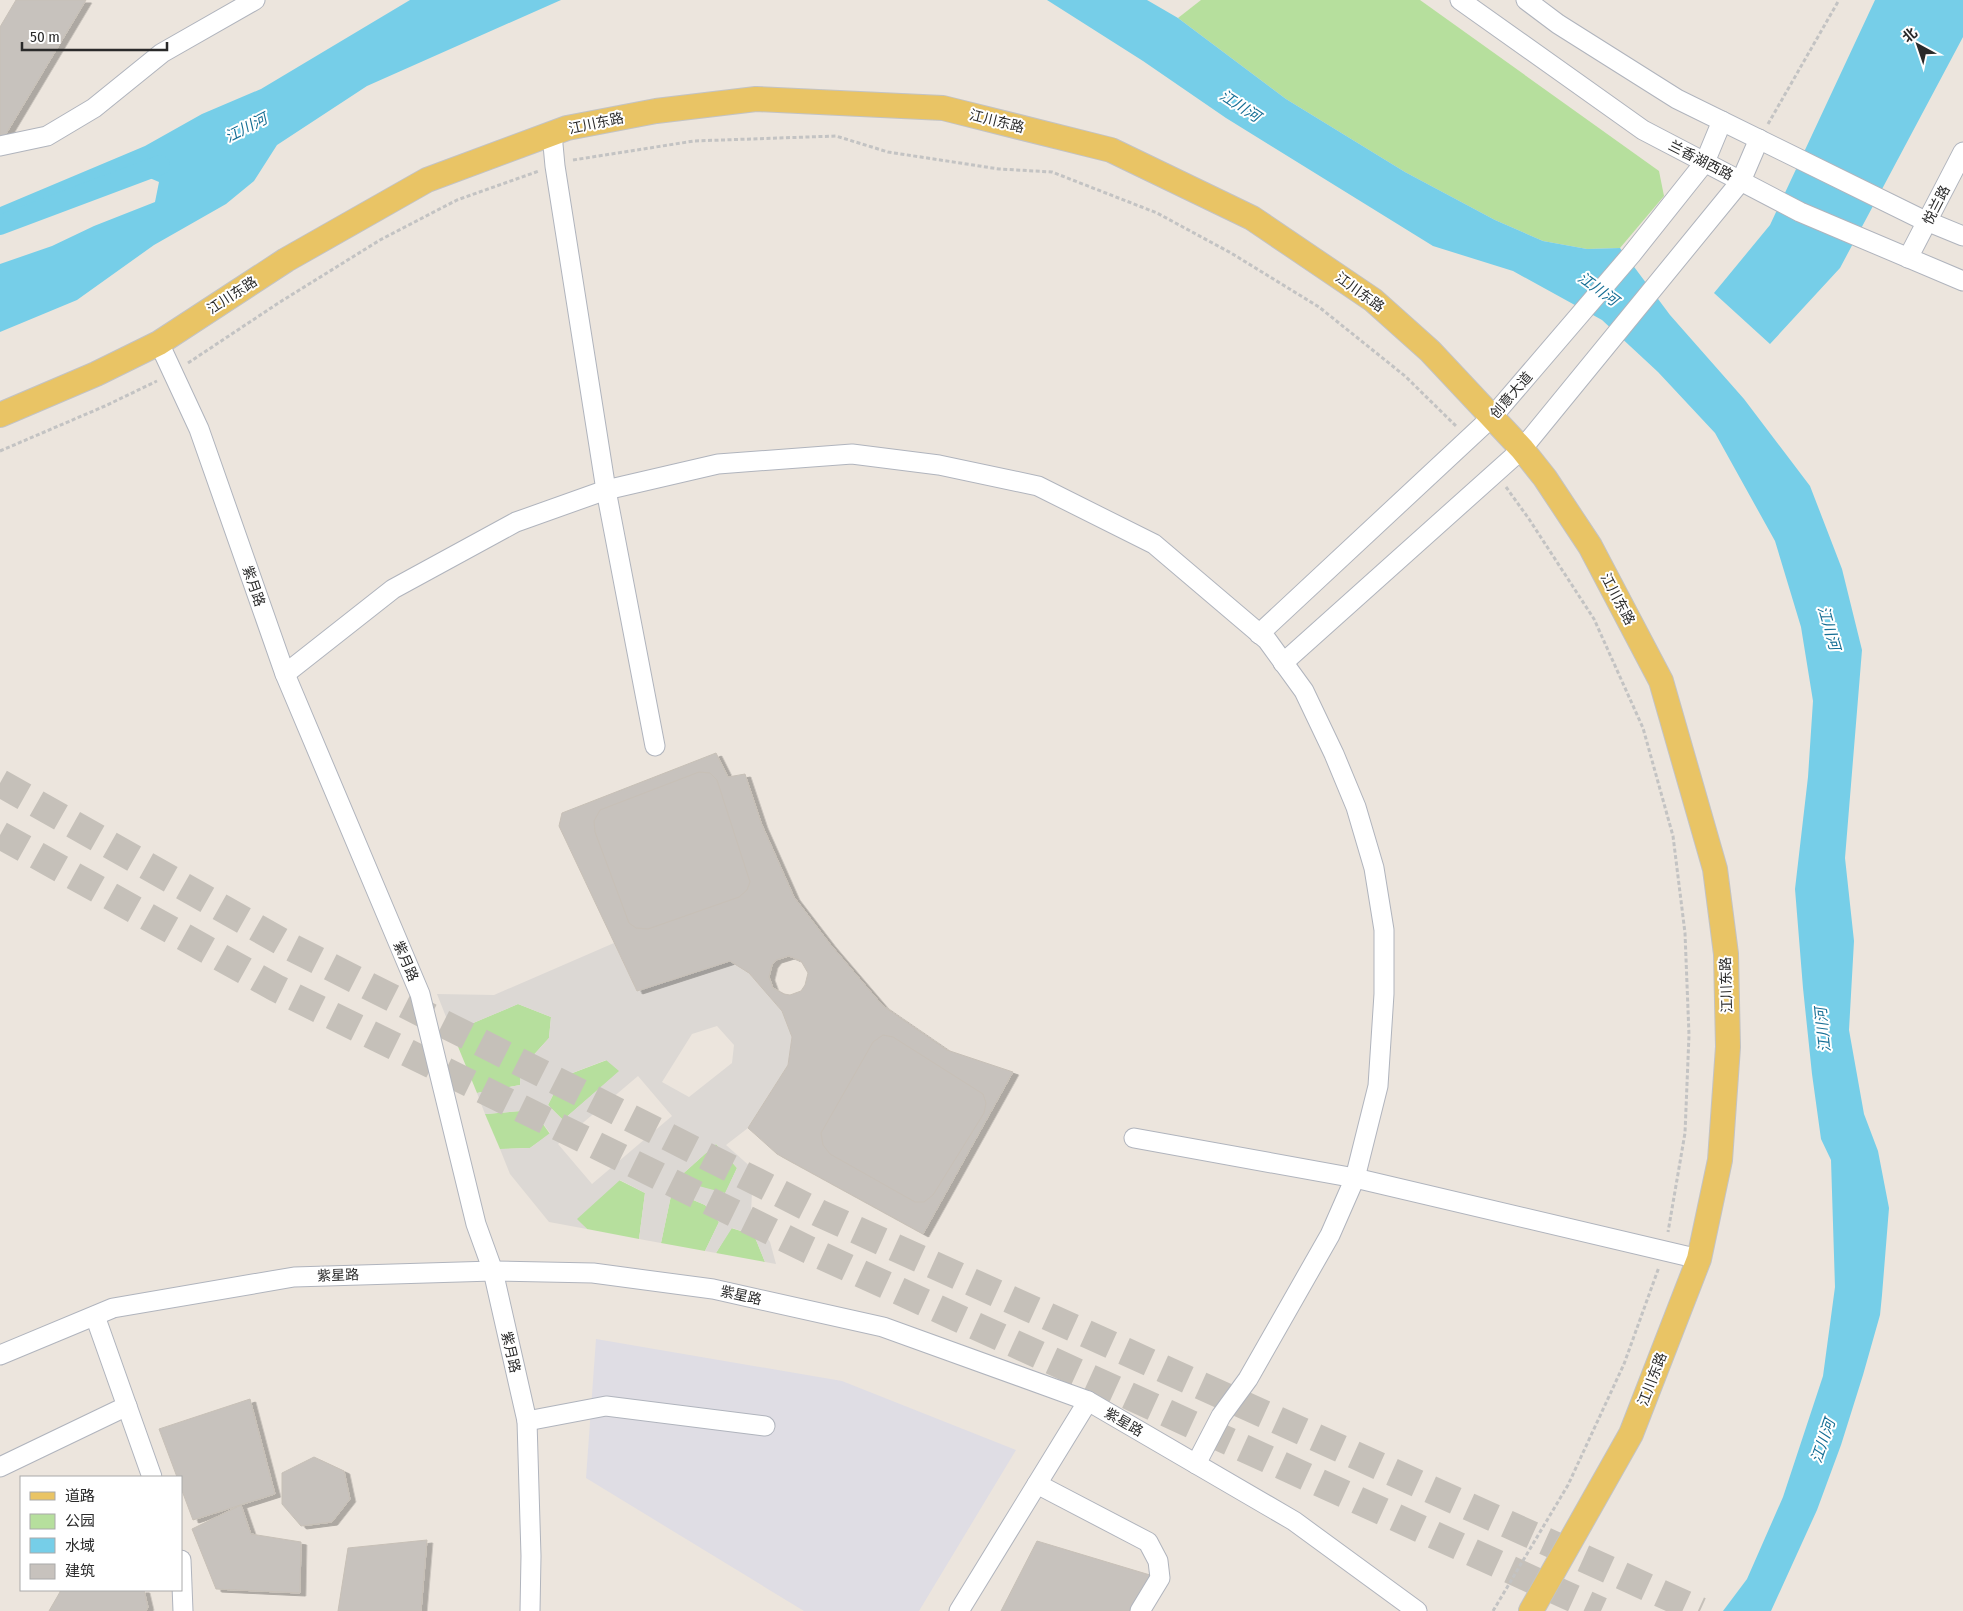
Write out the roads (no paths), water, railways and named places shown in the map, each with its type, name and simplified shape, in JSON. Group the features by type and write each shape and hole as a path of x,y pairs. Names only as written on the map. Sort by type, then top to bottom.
{"main road":[{"name":"江川东路","path":"0,415 96,374 158,343 286,260 426,180 567,128 656,111 756,99 942,108 1111,150 1252,218 1374,300 1430,351 1522,448 1545,478 1590,546 1661,681 1715,869 1726,954 1728,1047 1720,1160 1699,1259 1631,1434 1531,1611"}],"street":[{"path":"0,146 47,136 94,108 162,52 255,0"},
{"name":"兰香湖西路","path":"1460,0 1643,130 1800,212 1963,281"},
{"path":"1526,0 1558,24 1677,99 1927,221 1963,236"},
{"name":"创意大道","path":"1259,634 1493,416 1631,255 1705,162 1722,121"},
{"path":"552,134 555,166 606,490 655,746"},
{"path":"1283,663 1522,448 1741,181 1759,139"},
{"name":"悦兰路","path":"1908,258 1963,152"},
{"name":"紫月路","path":"158,343 199,429 285,674 420,994 476,1224 492,1271 527,1421 531,1556 530,1611"},
{"path":"285,674 393,589 516,522 606,490 718,464 852,454 939,465 1038,486 1154,544 1267,640 1304,691 1334,754 1356,807 1374,868 1384,930 1384,994 1378,1086 1355,1178 1330,1235 1248,1379 1222,1416 1196,1464"},
{"path":"1134,1138 1355,1178 1699,1259"},
{"name":"紫星路","path":"0,1355 113,1308 294,1277 492,1271 593,1273 713,1289 883,1327 1088,1401 1294,1521 1417,1611"},
{"path":"95,1316 152,1476"},
{"path":"959,1611 1088,1401"},
{"path":"0,1467 127,1406"},
{"path":"527,1421 606,1406 765,1426"},
{"path":"1037,1484 1148,1542 1158,1561 1160,1578 1140,1611"},
{"path":"182,1567 188,1611"}],"water":[{"path":"410,0 561,0 367,86 277,145 254,181 226,204 154,245 77,300 0,332 0,264 52,246 94,226 155,202 159,182 138,173 36,212 0,230 0,207 145,146 202,114 261,89"},
{"path":"1047,0 1147,0 1178,18 1286,99 1405,172 1495,220 1543,241 1587,249 1620,248 1670,315 1744,399 1810,486 1842,569 1862,650 1845,858 1854,941 1849,1030 1864,1114 1878,1151 1889,1208 1880,1315 1863,1375 1841,1445 1817,1510 1771,1611 1723,1611 1747,1579 1783,1497 1823,1376 1835,1287 1831,1160 1821,1139 1812,1074 1795,889 1808,777 1813,701 1801,627 1775,541 1715,433 1658,372 1602,320 1513,271 1433,246 1226,118 1143,61"},
{"path":"1875,0 1963,0 1963,37 1840,268 1770,344 1714,293 1770,225"}],"waterway":[{"name":"江川河","path":"0,225 160,165"}],"tunnel":[{"path":"0,783 291,947 821,1214 1700,1611"},
{"path":"0,835 276,988 809,1250 1601,1611"}]}
